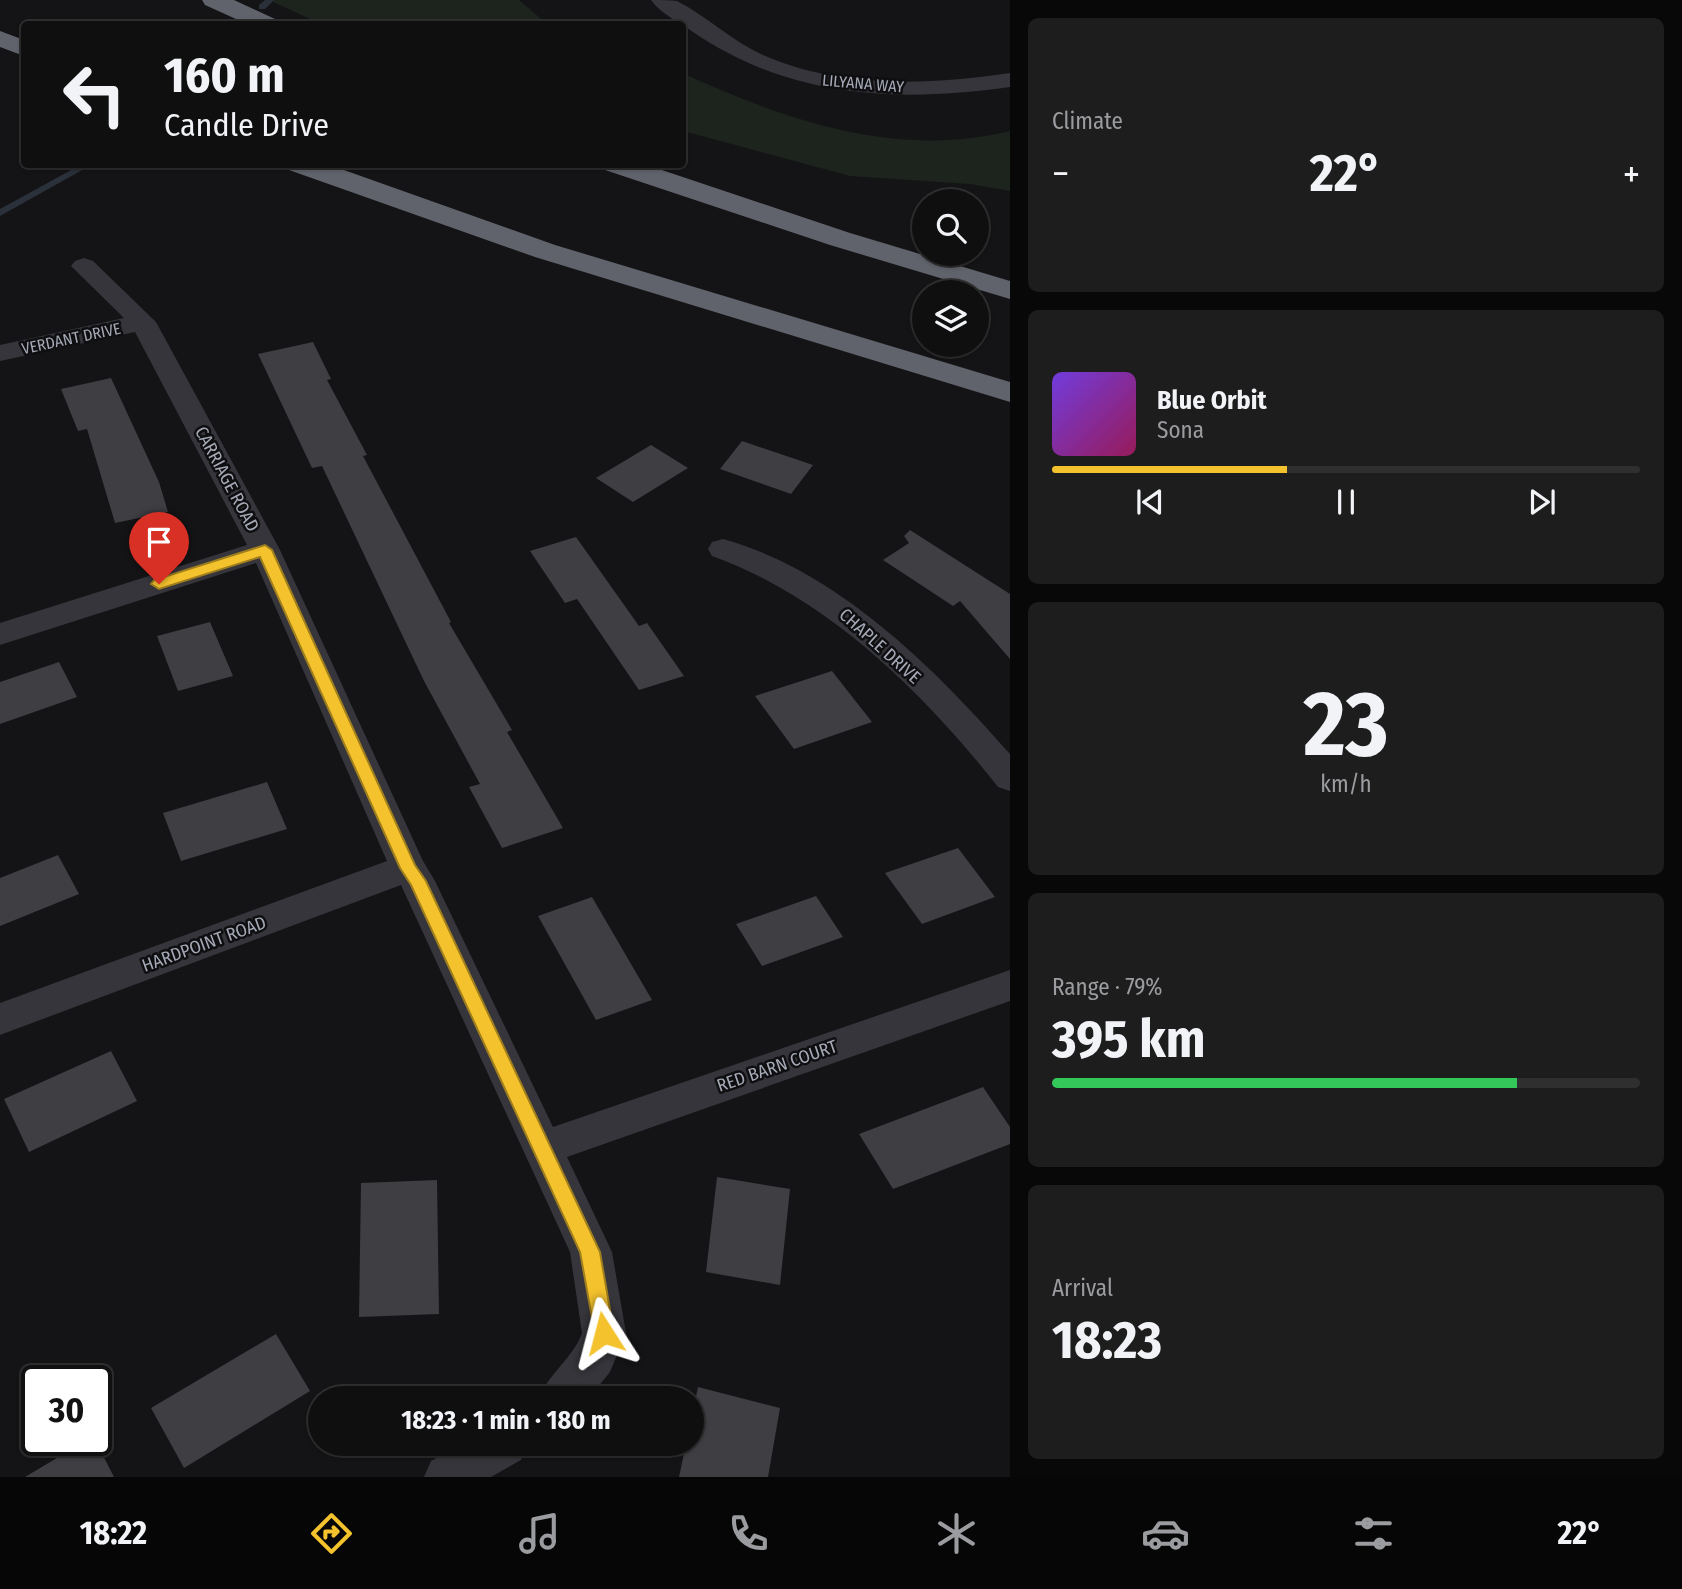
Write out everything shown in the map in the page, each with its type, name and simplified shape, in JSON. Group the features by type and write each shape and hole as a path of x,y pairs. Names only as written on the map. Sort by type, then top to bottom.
{"highway":[{"path":"214,0 259,21"},
{"path":"0,38 21,48"},
{"path":"310,168 557,255 1010,392"},
{"path":"627,168 840,239 1010,290"}],"street":[{"name":"LILYANA WAY","path":"664,0 723,43 790,73 832,83 882,87 967,88 1010,80"},
{"name":"CARRIAGE ROAD","path":"84,266 142,322 265,550 408,868 418,881 590,1252 604,1333 595,1357 571,1386"},
{"name":"VERDANT DRIVE","path":"0,353 142,322"},
{"name":"CHAPLE DRIVE","path":"723,549 768,565 831,603 850,618 887,649 980,740 1010,778"},
{"path":"0,634 265,550"},
{"name":"HARDPOINT ROAD","path":"0,1019 408,868"},
{"name":"RED BARN COURT","path":"543,1149 1010,985"},
{"path":"447,1477 484,1456"}],"shaded area":[{"path":"269,0 519,0 544,21 314,21"},
{"path":"686,75 761,106 842,130 925,140 967,138 1010,131 1010,191 970,184 850,176 686,132"}],"building":[{"path":"313,342 331,379 327,380 367,455 363,456 451,622 449,623 512,730 507,732 563,828 502,848 469,787 480,784 424,681 322,466 312,468 258,354"},
{"path":"111,378 159,482 168,512 115,523 87,429 78,431 61,389"},
{"path":"742,441 813,465 791,494 720,469"},
{"path":"651,445 688,468 633,502 596,478"},
{"path":"910,530 1010,594 1010,659 960,601 953,606 883,560 909,543 904,536"},
{"path":"576,537 639,626 647,623 684,676 639,690 577,599 565,603 530,551"},
{"path":"210,622 233,676 178,691 157,636"},
{"path":"59,662 77,697 0,724 0,682"},
{"path":"832,671 872,722 794,749 755,696"},
{"path":"267,782 287,829 181,861 163,813"},
{"path":"958,848 995,897 922,924 885,873"},
{"path":"58,855 79,894 0,926 0,878"},
{"path":"816,896 843,937 762,966 736,924"},
{"path":"592,897 652,1000 596,1020 538,916"},
{"path":"111,1051 137,1101 29,1152 4,1099"},
{"path":"983,1087 1010,1127 1010,1144 893,1189 859,1134"},
{"path":"717,1177 790,1189 780,1285 706,1272"},
{"path":"437,1180 439,1314 359,1317 361,1183"},
{"path":"276,1334 308,1388 308,1392 184,1468 151,1408"},
{"path":"704,1389 780,1408 768,1477 679,1477 683,1456 704,1456"},
{"path":"60,1456 103,1456 114,1477 25,1477"}],"waterway":[{"path":"262,7 270,0"},
{"path":"0,213 82,168"}],"route":[{"path":"159,584 265,550 408,868 418,881 590,1252 604,1333"}]}
